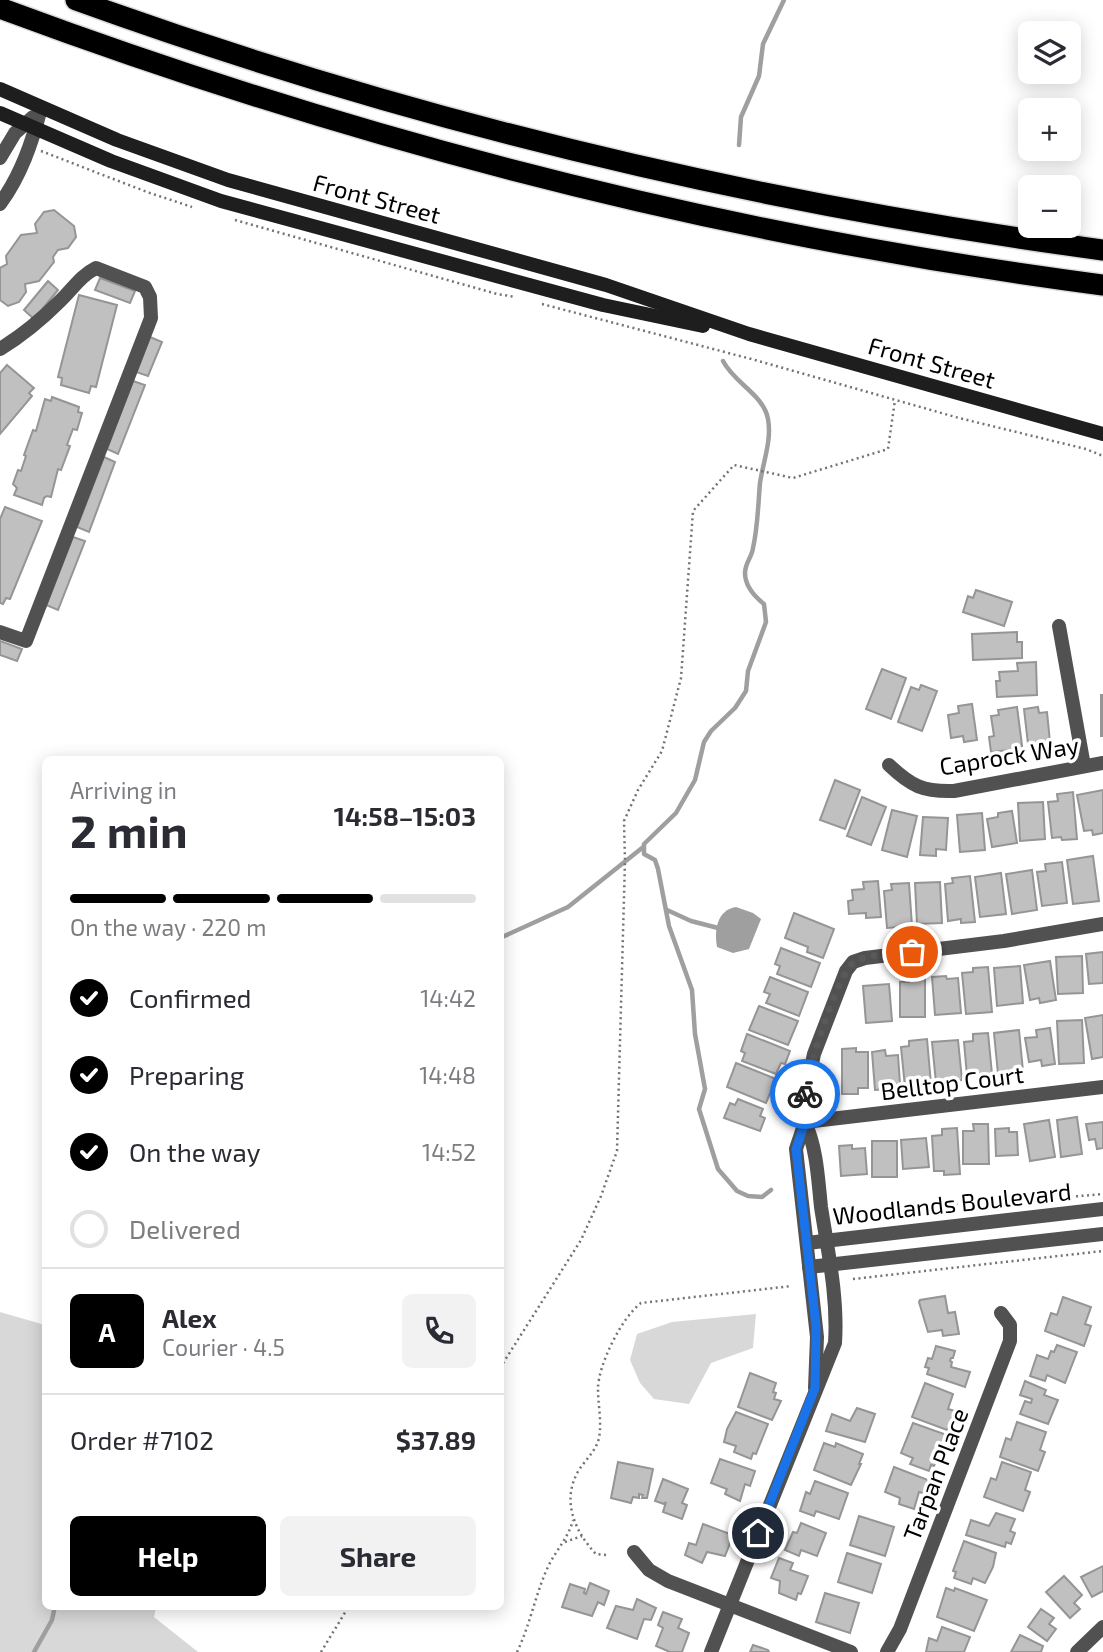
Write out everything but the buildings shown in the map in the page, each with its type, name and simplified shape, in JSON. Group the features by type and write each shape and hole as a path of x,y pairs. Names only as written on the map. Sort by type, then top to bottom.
{"highway":[{"path":"76,0 349,90 619,161 857,212 1103,250"},
{"path":"0,8 253,96 399,141 568,185 790,235 1103,285"}],"main road":[{"name":"Front Street","path":"0,89 117,140 208,173 606,285 749,334 1103,434"},
{"name":"Front Street","path":"0,113 181,187 267,214 603,305 749,334"}],"street":[{"path":"0,204 16,178 30,127 41,108"},
{"path":"0,158 8,144 30,127"},
{"path":"0,349 30,330 63,299 83,274 96,268 145,287 150,297 150,318 26,641 0,632"},
{"path":"1059,626 1084,766"},
{"name":"Caprock Way","path":"889,765 919,788 954,791 1103,763"},
{"path":"815,1388 817,1337 796,1149 805,1122 806,1092 814,1054 843,978 853,962 866,958 991,943 1103,924"},
{"name":"Belltop Court","path":"805,1122 1103,1087"},
{"path":"711,1652 835,1343 835,1316 827,1241 814,1147 805,1122"},
{"name":"Woodlands Boulevard","path":"807,1243 1103,1209"},
{"name":"Woodlands Boulevard","path":"809,1267 1103,1234"},
{"name":"Tarpan Place","path":"887,1652 900,1629 1010,1341 1010,1325 1001,1313"},
{"path":"634,1552 657,1576 851,1652"},
{"path":"1077,1652 1103,1627"}],"path":[{"path":"504,1362 582,1240 617,1151 624,821 638,790 662,751 681,678 693,511 734,465 793,478 888,449 895,400 1038,439 1086,449 1103,456"},
{"path":"846,1216 955,1203 1044,1200 1103,1194"},
{"path":"853,1279 1103,1251"},
{"path":"606,1555 596,1554 582,1536 573,1520 571,1501 574,1479 598,1441 599,1380 617,1330 638,1304 792,1286"},
{"path":"517,1652 546,1570 555,1552 565,1542 573,1520"},
{"path":"565,1542 582,1536"},
{"path":"321,1652 347,1610"}],"shaded area":[{"path":"736,907 761,919 749,949 733,953 717,947 716,934 721,916"},
{"path":"0,1312 42,1324 42,1610 155,1610 154,1617 198,1652 0,1652"},
{"path":"756,1314 753,1348 711,1363 689,1404 654,1399 640,1383 630,1360 637,1334 672,1322"}],"waterway":[{"path":"739,145 741,117 759,76 763,44 784,0"},
{"path":"723,361 761,403 768,419 768,443 760,483 756,532 745,573 751,590 764,604 766,622 748,671 746,691 735,708 711,731 704,742 695,780 676,813 644,844 644,854 655,860 669,926 692,990 695,1034 705,1089 699,1109 718,1169 737,1191 748,1196 762,1197 771,1190"},
{"path":"504,936 568,907 642,848"},
{"path":"667,910 691,921 722,929"},
{"path":"34,1652 52,1620 54,1610"}],"way so far":[{"path":"805,1094 814,1054 846,971 857,960 912,952"}],"route":[{"path":"758,1533 815,1388 817,1337 796,1149 805,1122 805,1094"}]}
